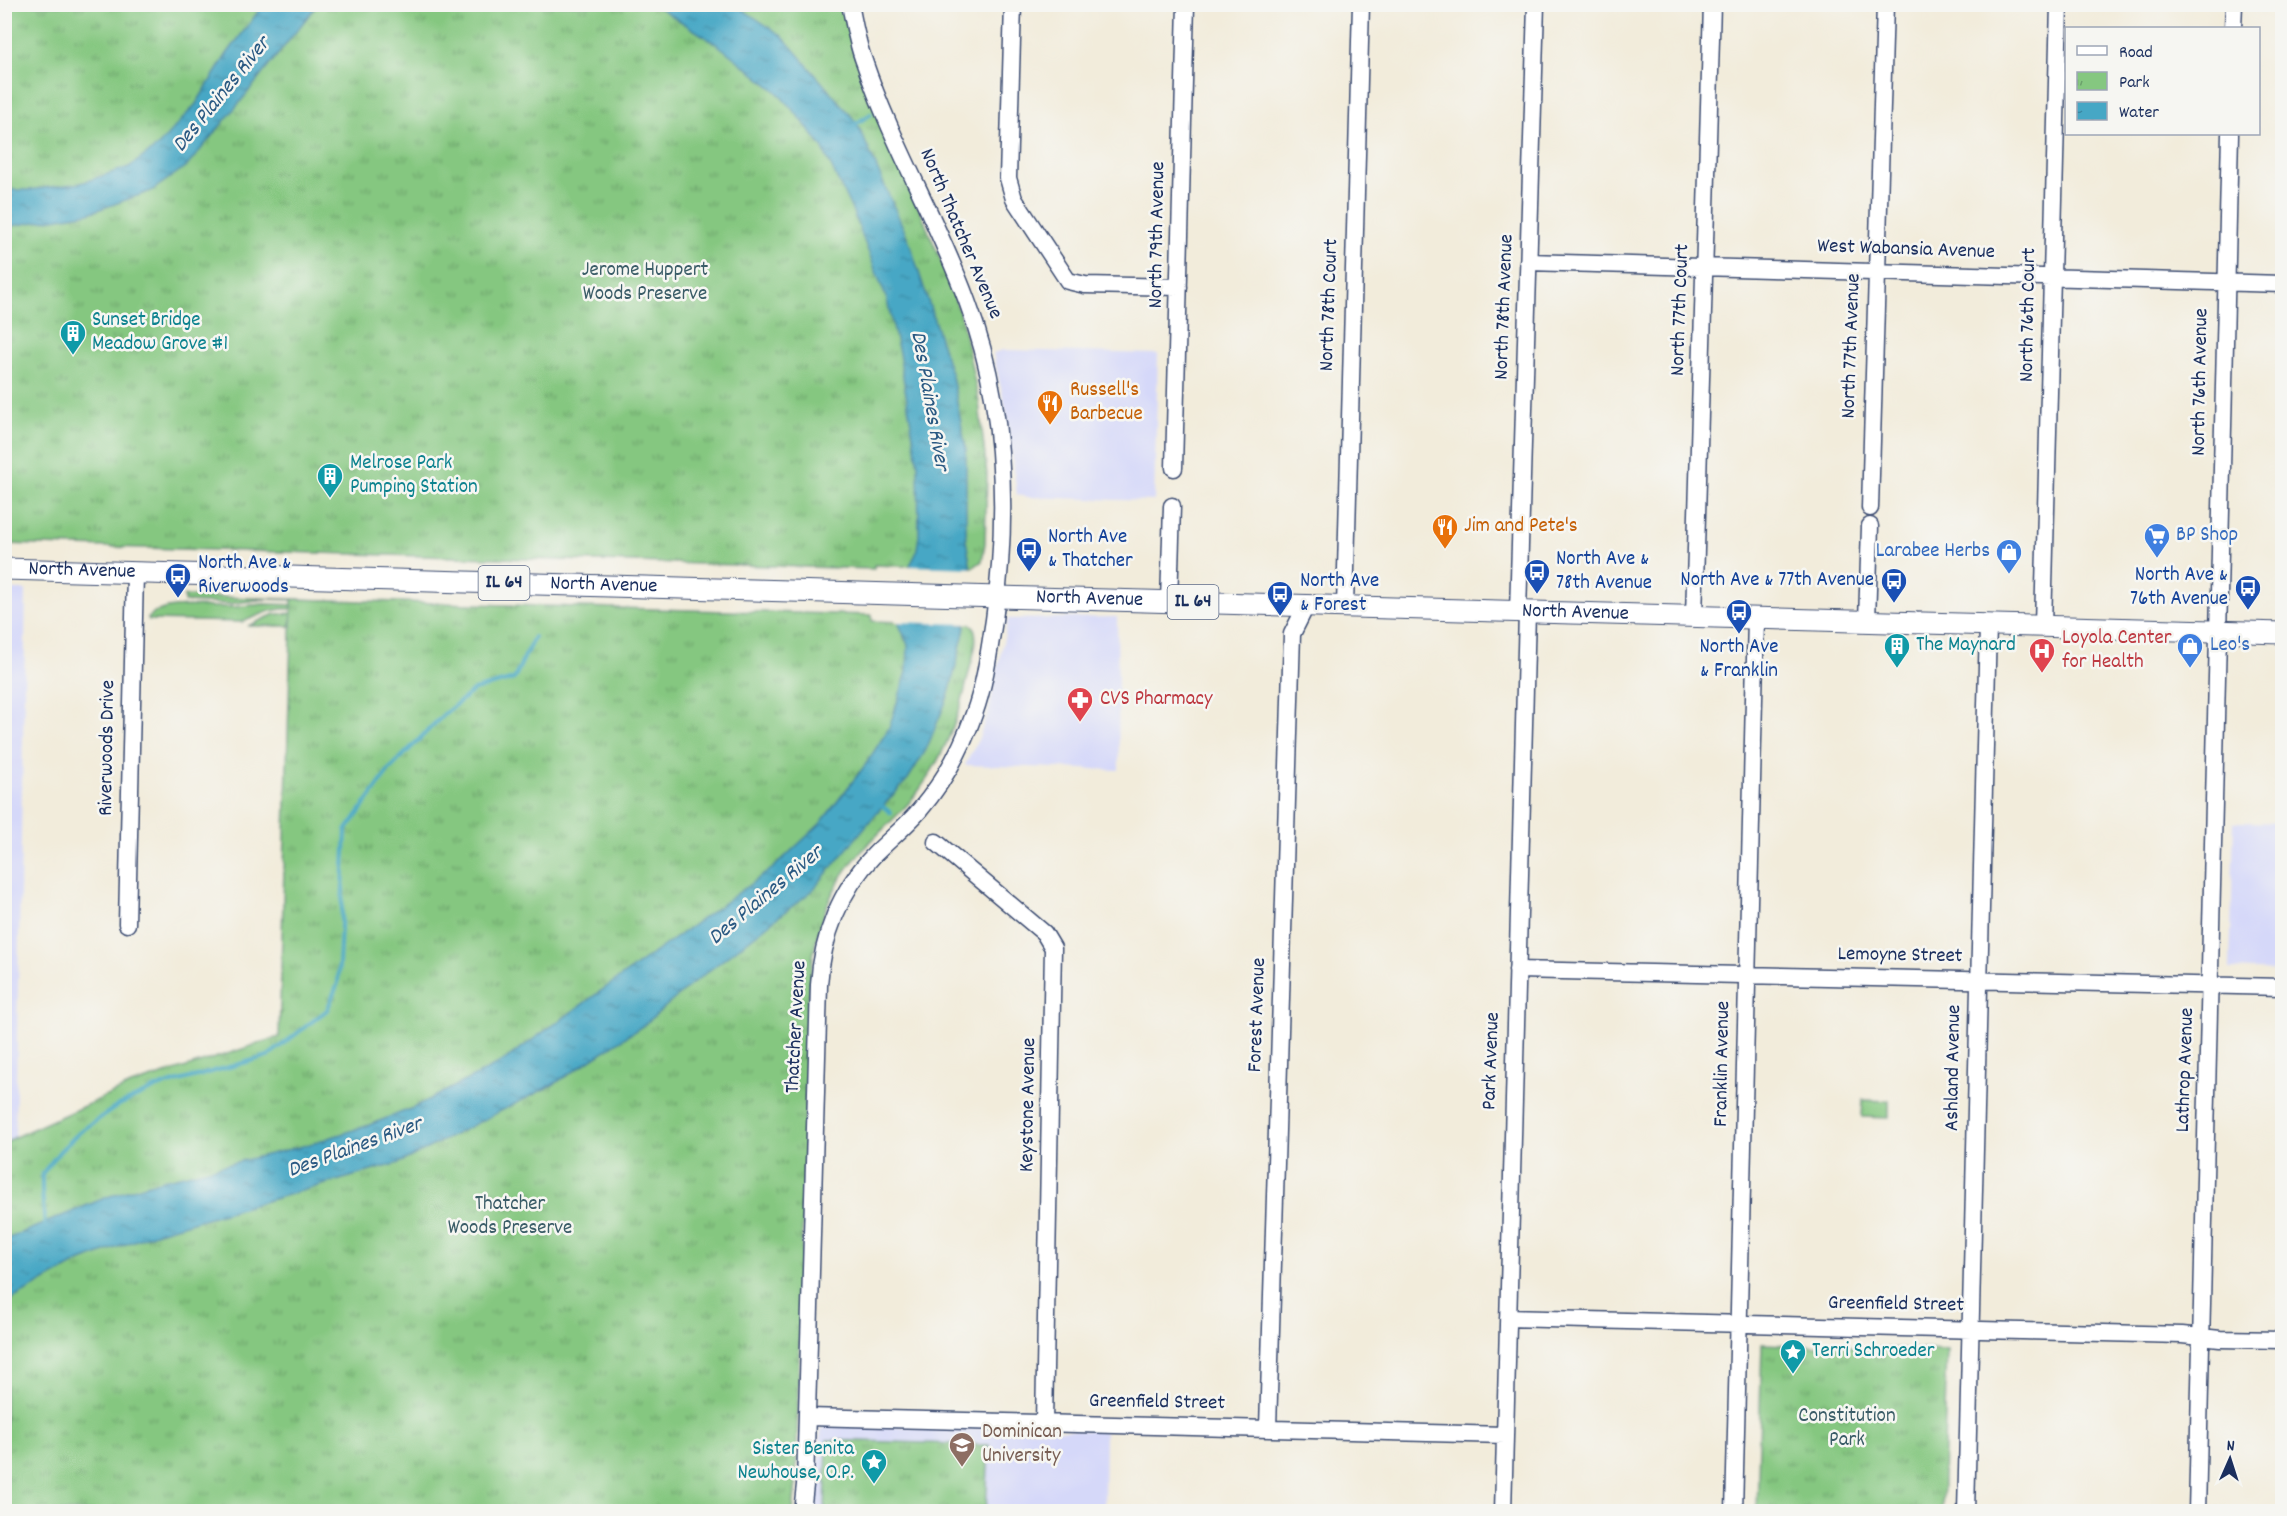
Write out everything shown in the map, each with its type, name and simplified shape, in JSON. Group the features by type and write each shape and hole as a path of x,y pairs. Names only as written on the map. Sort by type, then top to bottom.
{"main road":[{"name":"North Avenue","path":"4,570 2283,633"}],"street":[{"name":"North Thatcher Avenue","path":"850,4 867,70 884,114 956,273 968,303 986,363 1000,444 1004,501 998,596"},
{"path":"1013,4 1008,178 1014,199 1068,281 1085,285 1179,287"},
{"name":"North 79th Avenue","path":"1174,468 1186,4"},
{"name":"North 78th Court","path":"1345,607 1361,4"},
{"name":"North 78th Avenue","path":"1522,612 1528,262 1536,4"},
{"name":"North 77th Court","path":"1694,616 1712,4"},
{"name":"North 77th Avenue","path":"1870,508 1885,4"},
{"name":"North 76th Court","path":"2043,626 2059,4"},
{"path":"2233,27 2234,4"},
{"name":"North 76th Avenue","path":"2218,631 2230,135"},
{"name":"West Wabansia Avenue","path":"1528,262 2283,284"},
{"path":"1169,602 1172,506"},
{"path":"1867,621 1870,526"},
{"name":"Riverwoods Drive","path":"127,924 135,573"},
{"name":"Thatcher Avenue","path":"802,1512 808,1416 819,985 827,933 833,917 860,870 920,810 954,759 975,712 983,685 998,596"},
{"name":"Forest Avenue","path":"1268,1428 1292,634 1306,606"},
{"name":"Park Avenue","path":"1503,1512 1517,970 1522,612"},
{"name":"Franklin Avenue","path":"1734,1512 1756,618"},
{"name":"Ashland Avenue","path":"1966,1512 1988,625"},
{"name":"Lathrop Avenue","path":"2197,1512 2218,631"},
{"name":"Keystone Avenue","path":"936,842 1044,933 1053,948 1044,1423"},
{"name":"Lemoyne Street","path":"1517,970 2283,987"},
{"name":"Greenfield Street","path":"1508,1318 1970,1329 2283,1340"},
{"name":"Greenfield Street","path":"808,1416 1505,1436"}],"shaded area":[{"path":"1003,350 1158,354 1154,501 1017,495 1007,415 993,353"},
{"path":"5,590 26,590 15,1137 5,1144"},
{"path":"1117,617 1119,770 965,765 978,740 989,710 1008,619"},
{"path":"2234,822 2282,823 2282,971 2230,969"},
{"name":"Dominican University","path":"825,1425 1105,1431 1104,1511 816,1512 821,1430"}],"green space":[{"name":"Jerome Huppert Woods Preserve","path":"5,5 844,5 962,320 979,402 987,475 985,543 982,561 971,569 874,565 874,569 5,544"},
{"path":"184,596 416,603 263,599 230,604 184,602"},
{"name":"Thatcher Woods Preserve","path":"292,599 872,615 872,621 970,624 974,628 975,644 965,689 954,725 939,759 908,804 862,851 845,872 825,911 816,940 808,1001 796,1483 793,1511 5,1512 5,1144 15,1137 131,1085 279,1037"},
{"path":"263,604 340,606 330,609 282,609 270,611 242,622 149,620 148,618 155,612 175,607 235,607"},
{"path":"297,613 292,617 290,626 248,626 275,614"},
{"path":"1863,1100 1889,1101 1889,1118 1862,1117"},
{"name":"Constitution Park","path":"1762,1344 1947,1350 1942,1511 1757,1511"},
{"path":"827,1440 989,1445 986,1511 825,1511"}],"water":[{"name":"Des Plaines River","path":"263,5 317,5 188,165 151,191 89,213 5,227 5,190 29,190 81,183 129,167 158,146 196,104 227,54"},
{"name":"Des Plaines River","path":"655,5 736,5 782,36 857,123 909,241 952,376 966,449 966,540 971,569 965,628 949,694 926,750 908,779 812,891 693,983 644,1025 554,1084 399,1163 158,1232 81,1261 5,1303 4,1241 7,1239 107,1197 159,1181 307,1145 369,1125 413,1108 500,1063 773,868 820,824 866,764 889,728 907,672 908,645 898,622 909,567 916,554 919,536 918,465 899,353 887,300 853,212 822,147 800,118 776,91 718,45"}],"pier":[{"path":"906,566 974,568 968,624 895,622"}],"waterway":[{"path":"854,125 871,114"},
{"path":"45,1226 42,1174 60,1151 81,1131 119,1105 158,1087 268,1056 327,1010 338,983 346,831 390,769 444,714 474,690 514,679 534,637"},
{"path":"880,804 891,813"}],"place":[{"name":"Sunset Bridge Meadow Grove #1","path":"73,356"},
{"name":"Russell's Barbecue","path":"1050,426"},
{"name":"Melrose Park Pumping Station","path":"330,499"},
{"name":"Jim and Pete's","path":"1445,550"},
{"name":"BP Shop","path":"2157,559"},
{"name":"North Ave & Thatcher","path":"1029,573"},
{"name":"Larabee Herbs","path":"2009,575"},
{"name":"North Ave & 78th Avenue","path":"1537,595"},
{"name":"North Ave & Riverwoods","path":"178,599"},
{"name":"North Ave & 77th Avenue","path":"1894,604"},
{"name":"North Ave & 76th Avenue","path":"2248,611"},
{"name":"North Ave & Forest","path":"1280,617"},
{"name":"North Ave & Franklin","path":"1739,635"},
{"name":"The Maynard","path":"1897,669"},
{"name":"Leo's","path":"2190,669"},
{"name":"Loyola Center for Health","path":"2042,674"},
{"name":"CVS Pharmacy","path":"1080,723"},
{"name":"Terri Schroeder","path":"1793,1375"},
{"name":"Dominican University","path":"962,1468"},
{"name":"Sister Benita Newhouse, O.P.","path":"874,1485"}]}
